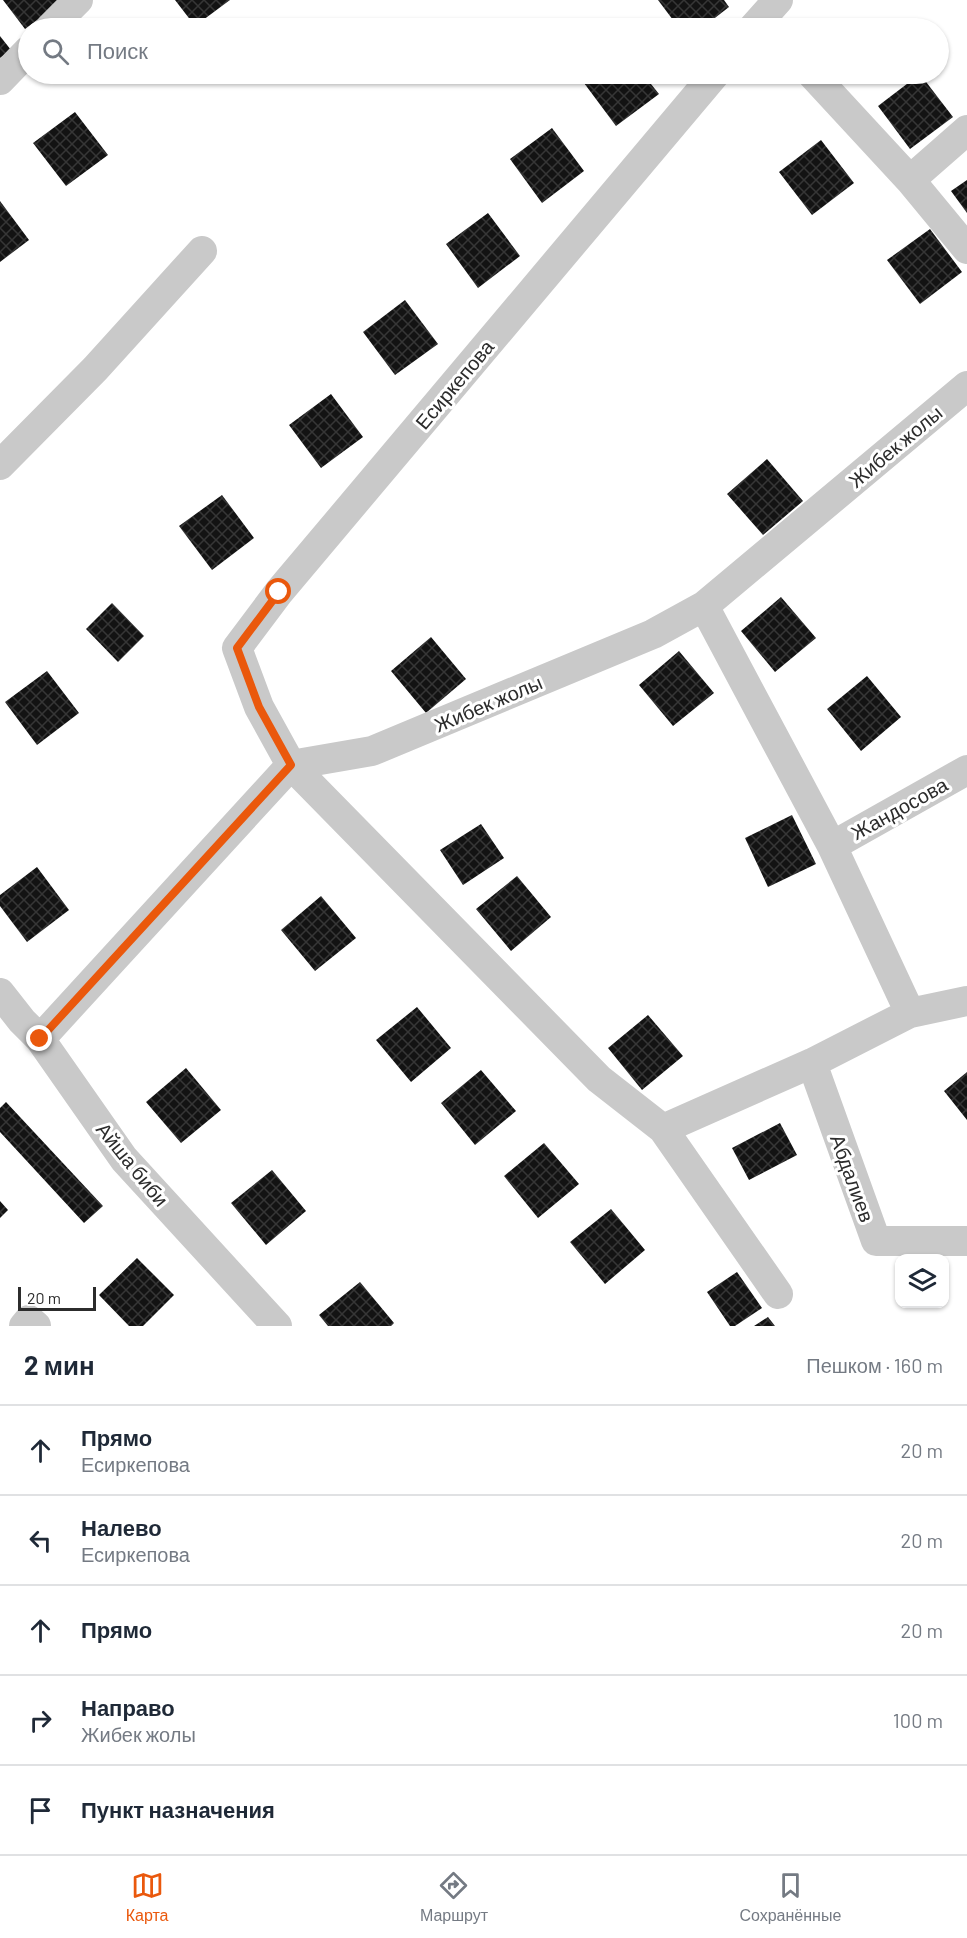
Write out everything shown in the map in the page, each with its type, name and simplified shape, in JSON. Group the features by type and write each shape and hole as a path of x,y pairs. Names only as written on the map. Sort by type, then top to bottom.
{"street":[{"path":"60,18 78,0"},
{"path":"0,80 18,61"},
{"name":"Есиркепова","path":"291,765 259,707 237,648 279,592 707,84"},
{"path":"821,84 909,180 967,249"},
{"path":"909,180 967,130"},
{"path":"0,465 95,369 202,251"},
{"name":"Жибек жолы","path":"291,765 372,751 653,634 704,606 967,386"},
{"path":"704,606 832,846 910,1013"},
{"path":"21,1031 291,765 599,1079 663,1129 778,1294"},
{"name":"Жандосова","path":"832,846 963,774"},
{"name":"Айша биби","path":"0,993 21,1031 124,1158 277,1326"},
{"path":"663,1129 812,1063 910,1013 967,1001"},
{"name":"Абдалиев","path":"812,1063 876,1241 967,1241"},
{"path":"24,1326 29,1320 36,1326"}],"building":[{"path":"3,0 64,0 40,18 18,20"},
{"path":"175,0 230,0 206,18 189,18"},
{"path":"658,0 724,0 729,7 715,18 672,18"},
{"path":"0,36 11,50 0,58"},
{"path":"585,84 651,84 659,94 616,126"},
{"path":"907,84 928,84 953,117 910,149 878,106"},
{"path":"75,112 108,155 66,186 33,143"},
{"path":"552,128 584,171 542,203 510,159"},
{"path":"821,140 854,183 812,215 779,172"},
{"path":"967,180 967,213 951,191"},
{"path":"0,201 29,240 0,262"},
{"path":"488,213 520,256 478,288 446,244"},
{"path":"930,229 962,272 920,304 887,260"},
{"path":"405,300 438,344 395,375 363,332"},
{"path":"331,394 363,437 321,468 289,425"},
{"path":"767,459 803,501 763,535 727,494"},
{"path":"222,495 254,538 212,570 179,526"},
{"path":"781,597 816,638 775,672 741,631"},
{"path":"112,603 144,636 118,662 86,629"},
{"path":"431,637 466,679 426,713 391,671"},
{"path":"679,651 714,693 673,726 639,685"},
{"path":"47,671 79,713 37,745 5,702"},
{"path":"867,676 901,717 861,751 827,709"},
{"path":"792,815 816,864 768,887 745,838"},
{"path":"481,824 504,858 463,885 440,850"},
{"path":"37,867 69,910 27,942 0,906 0,895"},
{"path":"517,876 551,917 511,951 476,909"},
{"path":"321,896 356,938 315,971 281,930"},
{"path":"417,1007 451,1048 411,1082 376,1040"},
{"path":"648,1015 683,1056 642,1090 608,1048"},
{"path":"186,1068 221,1110 181,1143 146,1102"},
{"path":"481,1070 516,1111 475,1145 441,1103"},
{"path":"967,1072 967,1120 944,1091"},
{"path":"6,1102 103,1206 84,1223 0,1132 0,1108"},
{"path":"780,1123 797,1155 749,1180 732,1148"},
{"path":"544,1143 579,1184 538,1218 504,1176"},
{"path":"272,1170 306,1211 266,1245 231,1203"},
{"path":"0,1201 8,1210 0,1218"},
{"path":"611,1209 645,1250 605,1284 570,1242"},
{"path":"137,1258 174,1295 143,1326 129,1326 99,1295"},
{"path":"737,1272 762,1308 735,1326 730,1326 707,1292"},
{"path":"360,1282 394,1323 391,1326 328,1326 319,1315"},
{"path":"768,1317 775,1326 754,1326"}],"route":[{"path":"40,1039 291,765 259,707 237,648 279,592"}]}
